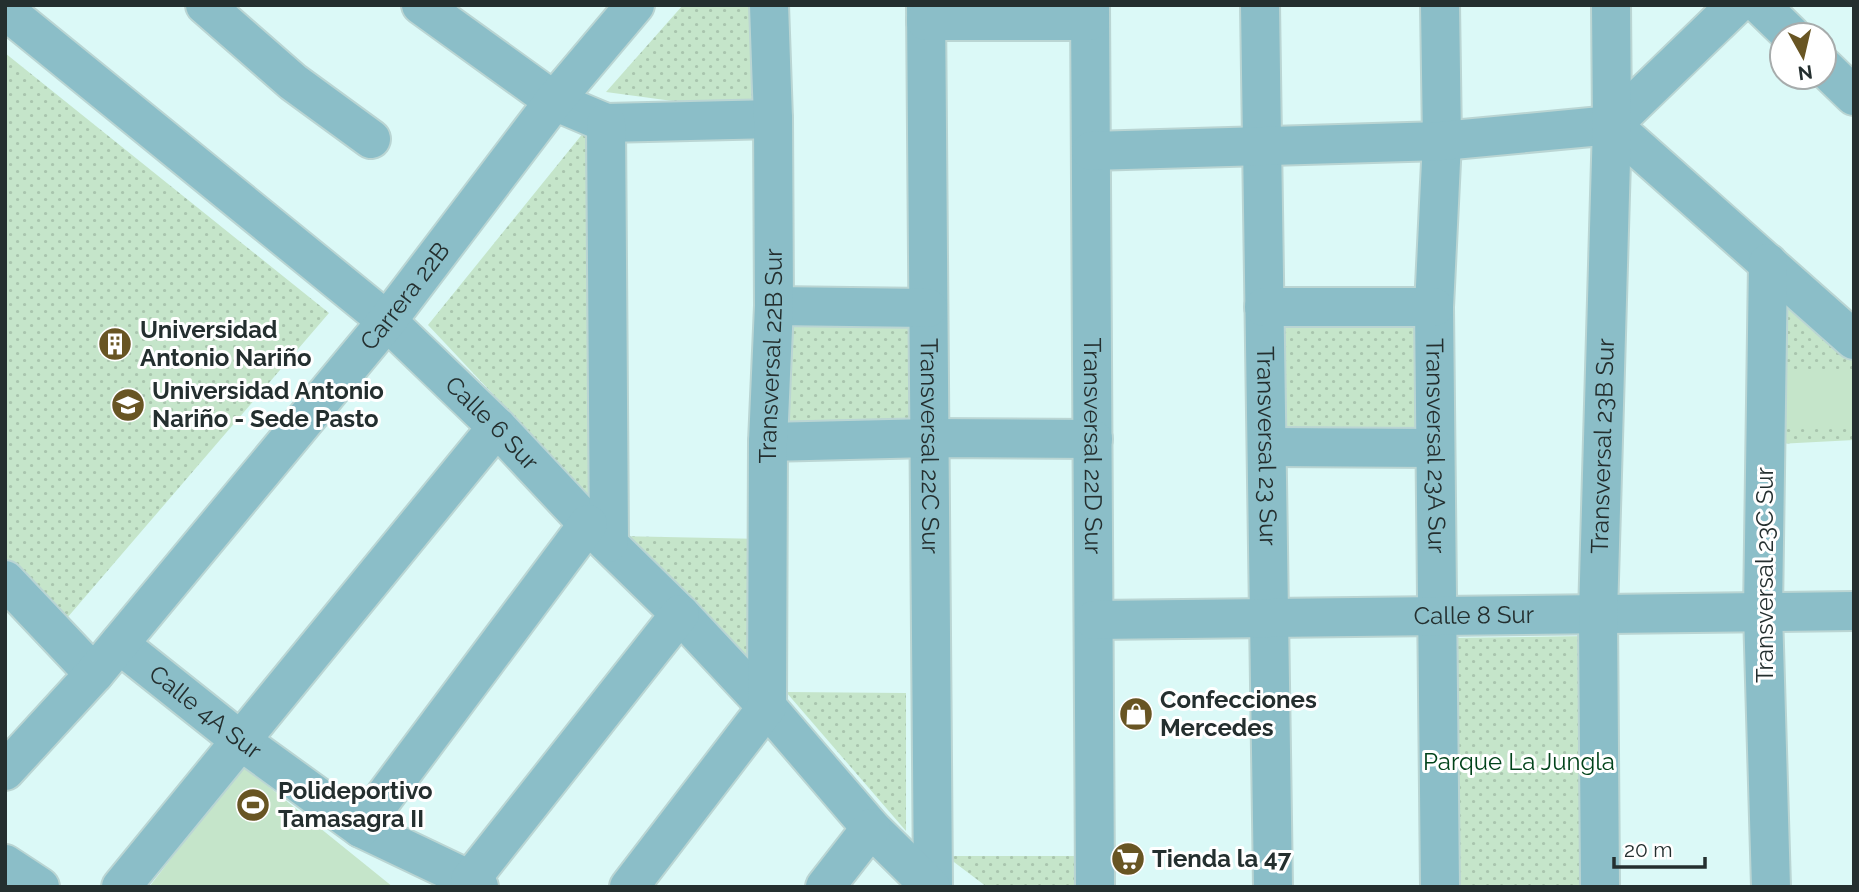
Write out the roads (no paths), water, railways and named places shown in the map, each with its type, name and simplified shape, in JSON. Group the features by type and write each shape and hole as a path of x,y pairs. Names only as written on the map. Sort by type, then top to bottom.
{"street":[{"path":"205,5 293,82 371,139"},
{"path":"421,5 554,101 606,124 773,120"},
{"name":"Carrera 22B","path":"5,771 94,674 387,321 554,101 635,5"},
{"name":"Transversal 22B Sur","path":"767,707 768,442 774,306 769,5"},
{"name":"Transversal 23 Sur","path":"1260,5 1273,887"},
{"name":"Transversal 23A Sur","path":"1440,5 1442,141 1434,307 1440,887"},
{"name":"Transversal 23B Sur","path":"1600,887 1598,614 1612,125 1611,5"},
{"path":"1091,151 1442,141 1612,125 1736,5"},
{"path":"1760,5 1777,21"},
{"name":"Calle 6 Sur","path":"5,10 387,321 497,427 680,614 767,707 871,828 932,887"},
{"path":"926,13 1090,13"},
{"name":"Transversal 22C Sur","path":"926,13 932,887"},
{"name":"Transversal 22D Sur","path":"1090,13 1095,887"},
{"path":"1838,81 1854,96"},
{"path":"361,828 598,533 606,124"},
{"path":"1612,125 1854,340"},
{"name":"Transversal 23C Sur","path":"1768,263 1763,612 1772,887"},
{"path":"774,306 929,308"},
{"path":"1265,307 1434,307"},
{"path":"121,887 497,427"},
{"path":"768,442 1093,439"},
{"path":"1267,447 1435,448"},
{"path":"5,580 94,674"},
{"name":"Calle 8 Sur","path":"1094,620 1854,611"},
{"path":"475,883 680,614"},
{"name":"Calle 4A Sur","path":"119,643 241,741 361,828 475,883"},
{"path":"629,887 767,707"},
{"path":"825,887 871,828"},
{"path":"5,864 40,887"}],"place":[{"name":"Universidad Antonio Nariño","path":"115,344"},
{"name":"Universidad Antonio Nariño - Sede Pasto","path":"128,405"},
{"name":"Confecciones Mercedes","path":"1136,714"},
{"name":"Polideportivo Tamasagra II","path":"253,805"},
{"name":"Tienda la 47","path":"1128,859"}],"park label":[{"name":"Parque La Jungla","path":"1519,762"}]}
